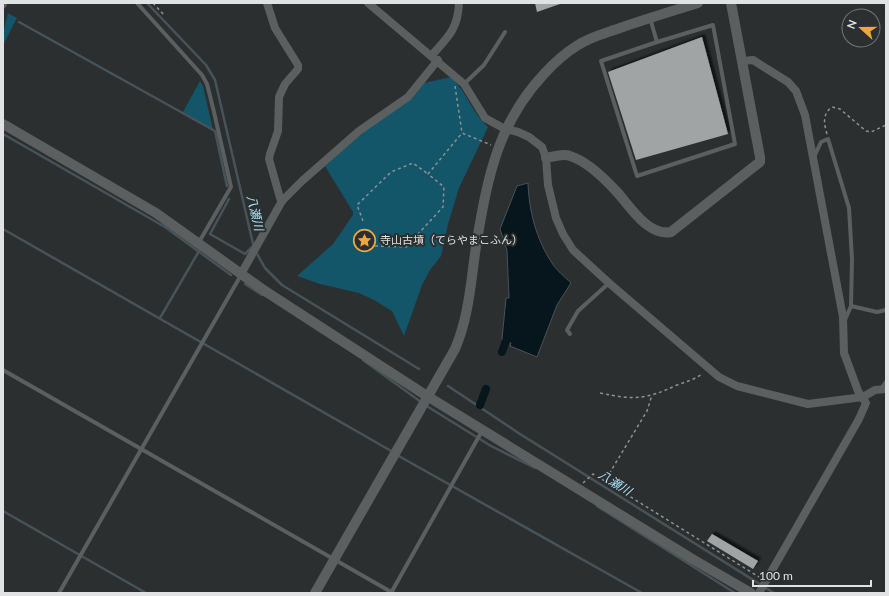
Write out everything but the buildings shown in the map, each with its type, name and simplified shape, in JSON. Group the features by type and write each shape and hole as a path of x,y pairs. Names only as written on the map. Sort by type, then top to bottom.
{"street":[{"path":"267,3 275,28 298,65 298,69 285,84 279,97 278,131 270,154 271,167 282,201"},
{"path":"368,3 461,81 485,118 505,129 518,132 535,141 542,147 546,158 548,185 559,226 568,242 580,257 609,283 719,377 737,386 808,404 863,397 884,387"},
{"path":"241,274 282,201 302,181 359,131 408,97 453,31 458,19 459,3"},
{"path":"315,593 427,396 449,362 463,329 490,174 505,129 523,98 559,58 579,44 650,17 698,3"},
{"path":"546,158 563,155 575,158 608,183 639,219 661,232 671,232 760,162 732,3"},
{"path":"3,124 156,213 241,274 482,431 564,478 694,560 757,593 766,582 859,419 866,403 858,391 844,353 843,323 814,157 805,115 793,87 788,82 753,60 743,61"}],"lane":[{"path":"137,3 202,75 207,84 231,188 198,243"},
{"path":"650,17 657,42"},
{"path":"713,25 735,144 637,176 601,61 657,42 713,25"},
{"path":"461,81 484,65 505,32"},
{"path":"814,157 821,142 828,139 849,208 852,260 851,306 843,323"},
{"path":"59,593 241,274"},
{"path":"570,334 568,330 578,311 609,283"},
{"path":"851,306 877,312 886,310"},
{"path":"3,370 392,593 482,431"}],"path":[{"path":"153,3 164,15"},
{"path":"428,174 462,133 454,82 461,81"},
{"path":"828,139 824,120 828,110 832,107 840,109 866,131 871,132 886,125"},
{"path":"462,133 491,145"},
{"path":"363,221 357,205 391,172 413,163 444,187 444,207 406,247 375,246"},
{"path":"600,393 628,399 652,395 700,376 709,369"},
{"path":"605,480 647,411 652,395"},
{"path":"583,483 593,474 605,480 766,582"}],"shaded area":[{"path":"8,13 17,18 3,45 3,33"},
{"path":"451,77 457,83 482,121 488,127 459,188 448,224 441,256 430,270 422,285 404,336 392,311 374,300 359,293 320,284 297,276 333,244 353,215 353,212 325,166 360,134 412,98 424,83"},
{"path":"200,81 203,86 213,130 183,112"},
{"path":"528,183 534,224 546,254 558,271 571,283 557,305 537,357 510,346 511,343 502,339 506,298 509,298 507,250 500,229 517,186"}],"waterway":[{"name":"八瀬川","path":"147,3 206,65 215,80 254,248"},
{"path":"19,22 215,131 227,186"},
{"path":"3,134 165,227 231,275"},
{"path":"229,199 210,234 245,254 252,247"},
{"path":"3,229 393,452"},
{"path":"160,318 199,251"},
{"name":"八瀬川","path":"256,252 265,268 282,285 419,369"},
{"path":"245,284 262,295"},
{"path":"502,352 506,341"},
{"path":"363,360 421,402"},
{"name":"八瀬川","path":"448,386 520,434 774,593"},
{"path":"480,405 486,389"},
{"path":"425,405 491,446 535,468"},
{"path":"397,455 642,593"},
{"path":"597,506 735,593"},
{"path":"3,511 146,593"}],"place":[{"name":"寺山古墳（てらやまこふん）","path":"365,240"}]}
